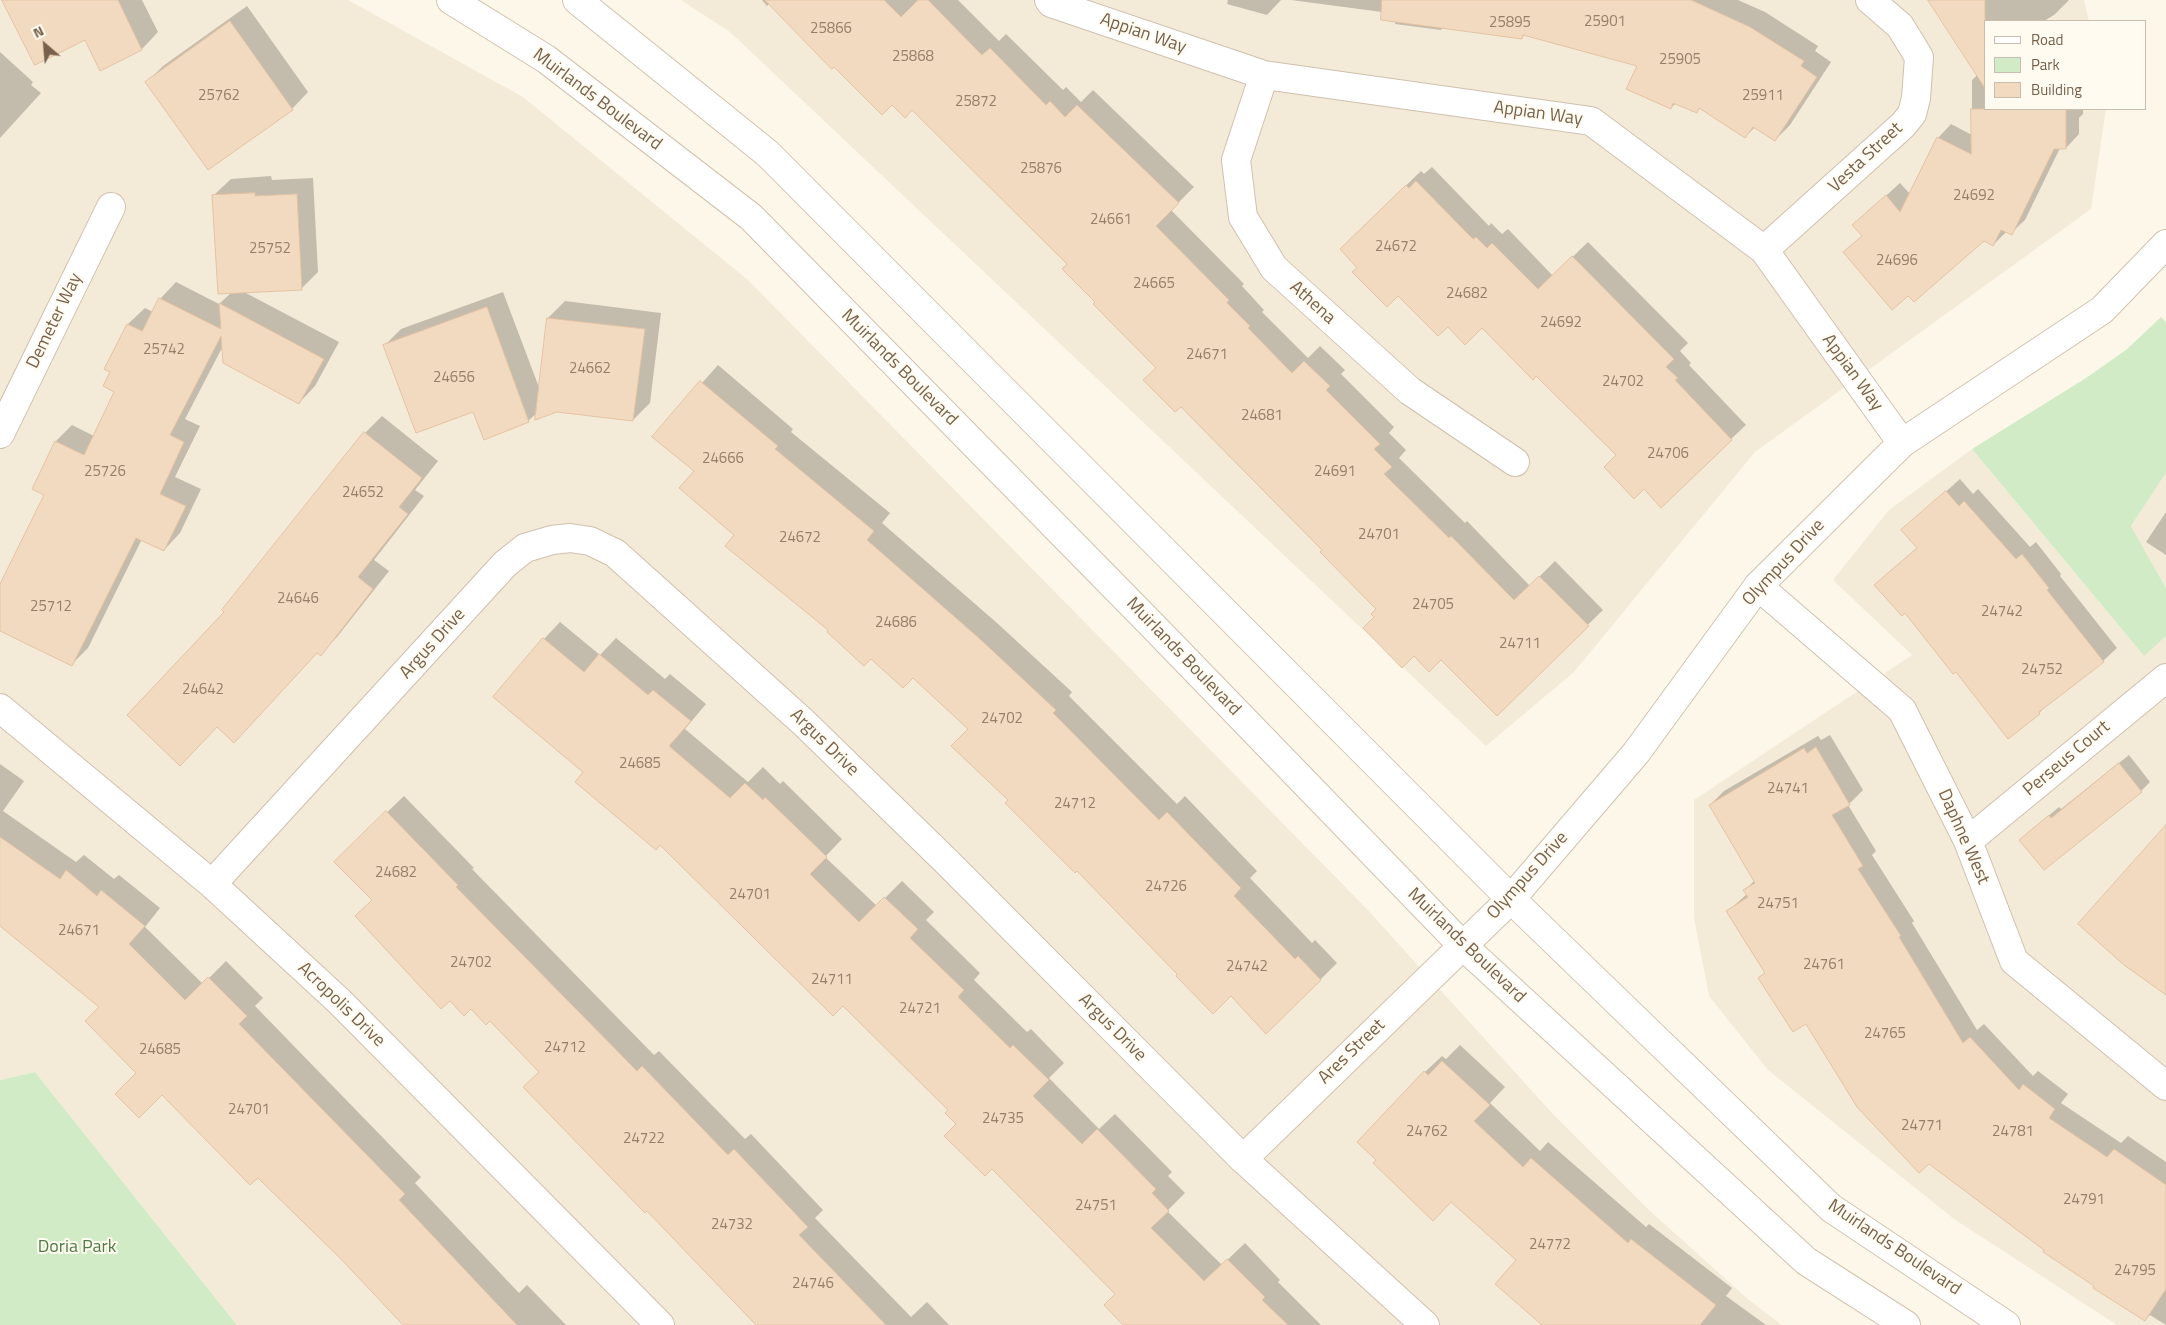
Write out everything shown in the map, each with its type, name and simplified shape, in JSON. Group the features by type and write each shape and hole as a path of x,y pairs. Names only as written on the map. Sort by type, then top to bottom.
{"street":[{"name":"Muirlands Boulevard","path":"451,0 546,59 751,217 1146,619 1462,945 1806,1261 1906,1325"},
{"name":"Muirlands Boulevard","path":"577,0 767,153 1512,899 1831,1208 2006,1325"},
{"name":"Appian Way","path":"1049,0 1051,3 1264,75 1591,121 1764,250 1902,442"},
{"name":"Vesta Street","path":"1764,250 1903,125 1912,114 1918,84 1919,57 1900,26 1870,0"},
{"name":"Athena","path":"1264,75 1236,160 1244,217 1274,268 1410,391 1515,462"},
{"name":"Demeter Way","path":"0,434 110,207"},
{"name":"Olympus Drive","path":"1462,945 1512,899 1636,753 1758,586 1902,442 2102,310 2166,244"},
{"name":"Argus Drive","path":"212,884 505,564 525,548 552,540 570,538 590,541 615,553 803,722 946,861 1242,1159 1425,1325"},
{"name":"Daphne West","path":"1758,586 1902,710 1968,841 2014,961 2166,1086"},
{"name":"Perseus Court","path":"1968,841 2166,678"},
{"name":"Acropolis Drive","path":"0,708 212,884 340,1002 660,1325"},
{"name":"Ares Street","path":"1242,1159 1462,945"}],"shaded area":[{"path":"0,0 348,0 523,97 748,280 1366,908 1552,1113 1649,1210 1749,1300 1782,1325 237,1325 35,1072 0,1080"},
{"path":"681,0 2084,0 2089,20 1984,20 1984,110 2106,110 2091,209 1755,452 1574,672 1486,746 730,32"},
{"path":"1972,449 2143,655 2166,636 2166,1325 2117,1325 1954,1219 1768,1070 1709,996 1694,918 1694,800 1912,655 1833,580 1889,510"},
{"path":"2166,473 2166,588 2131,526"}],"green space":[{"path":"2161,317 2166,322 2166,473 2131,526 2166,588 2166,636 2144,656 1972,449 2086,378 2126,350"},
{"name":"Doria Park","path":"35,1072 237,1325 0,1325 0,1080"}],"building":[{"path":"2,0 118,0 142,50 100,71 85,40 35,65"},
{"path":"765,0 884,0 901,17 918,0 928,0 982,55 990,48 1046,105 1050,101 1065,117 1077,105 1179,203 1156,226 1229,300 1227,303 1250,326 1248,328 1292,373 1304,361 1330,386 1326,390 1380,444 1374,449 1392,467 1384,474 1449,538 1451,536 1514,600 1539,576 1589,626 1497,716 1441,660 1429,672 1414,656 1402,668 1363,628 1374,617 1371,614 1376,609 1320,552 1322,550 1181,407 1175,412 1143,380 1156,368 1093,304 1095,302 1062,269 1067,264 912,110 905,118 892,105 882,115 834,67 832,69"},
{"path":"1382,0 1691,0 1750,27 1804,61 1801,66 1817,77 1775,141 1753,127 1745,138 1699,108 1697,113 1673,103 1671,109 1626,89 1637,66 1523,35 1522,39 1381,20"},
{"path":"1928,0 1985,0 1984,86"},
{"path":"230,21 293,110 208,170 145,82"},
{"path":"1971,109 2066,110 2066,149 2054,149 2012,235 2001,230 1993,246 1984,241 1914,302 1908,296 1892,310 1843,252 1862,236 1852,225 1886,195 1900,212 1937,137 1971,154"},
{"path":"1416,181 1473,239 1476,237 1487,248 1492,243 1538,289 1572,256 1674,359 1666,367 1678,378 1675,380 1732,440 1661,508 1644,489 1634,499 1604,467 1616,455 1536,376 1533,380 1482,328 1465,345 1448,327 1438,336 1398,296 1387,307 1352,272 1357,268 1340,249 1406,185 1409,188"},
{"path":"255,193 255,196 297,194 302,290 218,294 212,195"},
{"path":"159,298 221,329 219,303 324,359 299,404 223,363 221,336 170,435 184,442 160,494 186,506 164,551 136,538 72,666 0,631 0,584 44,495 32,489 55,441 84,455 114,392 103,386 110,372 104,369 127,324 142,331"},
{"path":"487,307 529,422 484,440 473,412 416,433 383,345"},
{"path":"547,318 645,329 633,421 557,412 535,420"},
{"path":"700,381 778,446 775,449 874,531 867,540 980,639 1056,710 1053,713 1159,820 1167,812 1241,888 1234,896 1295,959 1298,956 1321,980 1266,1034 1231,996 1213,1014 1077,871 1075,873 1005,803 1008,800 951,746 968,729 913,678 903,688 871,659 864,666 827,632 828,630 725,546 734,535 679,488 694,471 652,437"},
{"path":"364,432 422,478 399,507 408,514 358,577 373,589 321,656 317,653 234,743 217,727 180,766 127,715 224,612 222,610"},
{"path":"1946,491 1959,506 1964,501 2016,559 2022,554 2049,588 2047,590 2104,662 2039,712 2040,714 2008,739 1956,672 1953,674 1905,613 1902,616 1874,585 1917,548 1901,530"},
{"path":"543,638 584,672 599,654 648,695 653,690 691,721 669,746 730,798 745,783 763,800 765,797 827,857 810,874 859,922 884,897 918,929 910,938 964,990 958,997 1010,1048 1013,1045 1049,1080 1033,1096 1082,1144 1097,1129 1156,1189 1152,1193 1169,1211 1151,1228 1204,1281 1227,1259 1265,1297 1262,1300 1288,1325 1123,1325 1104,1305 1115,1294 992,1169 985,1176 944,1136 956,1124 945,1113 948,1110 843,1006 833,1016 660,845 656,850 575,782 583,772 493,697"},
{"path":"1816,747 1850,805 1832,815 1863,866 1858,869 1901,936 1899,937 1963,1043 1970,1037 2019,1090 2023,1084 2055,1109 2049,1118 2107,1157 2114,1149 2166,1185 2166,1289 2145,1321 2093,1288 2094,1286 2043,1252 2044,1250 1929,1164 1919,1173 1857,1107 1806,1024 1793,1032 1758,978 1765,973 1726,911 1748,897 1743,890 1755,883 1709,805 1804,748 1807,753"},
{"path":"2119,763 2142,792 2044,870 2019,840 2049,815 2051,818"},
{"path":"386,811 458,885 456,887 637,1071 642,1066 728,1155 734,1149 808,1227 799,1235 886,1325 756,1325 647,1211 645,1213 523,1087 539,1072 490,1021 486,1025 471,1009 464,1016 450,1001 441,1009 355,916 372,900 334,862"},
{"path":"2166,825 2166,995 2124,965 2078,924"},
{"path":"0,837 60,879 66,870 97,896 101,890 145,926 129,944 185,1000 208,977 247,1016 239,1024 405,1194 399,1200 517,1325 403,1325 341,1259 258,1178 250,1185 162,1095 139,1118 115,1094 136,1073 85,1021 99,1007 0,926"},
{"path":"1442,1061 1490,1105 1474,1121 1523,1167 1531,1158 1628,1243 1631,1239 1716,1305 1700,1325 1542,1325 1495,1284 1516,1260 1451,1202 1433,1221 1373,1163 1376,1160 1357,1142 1424,1071 1428,1075"}]}
